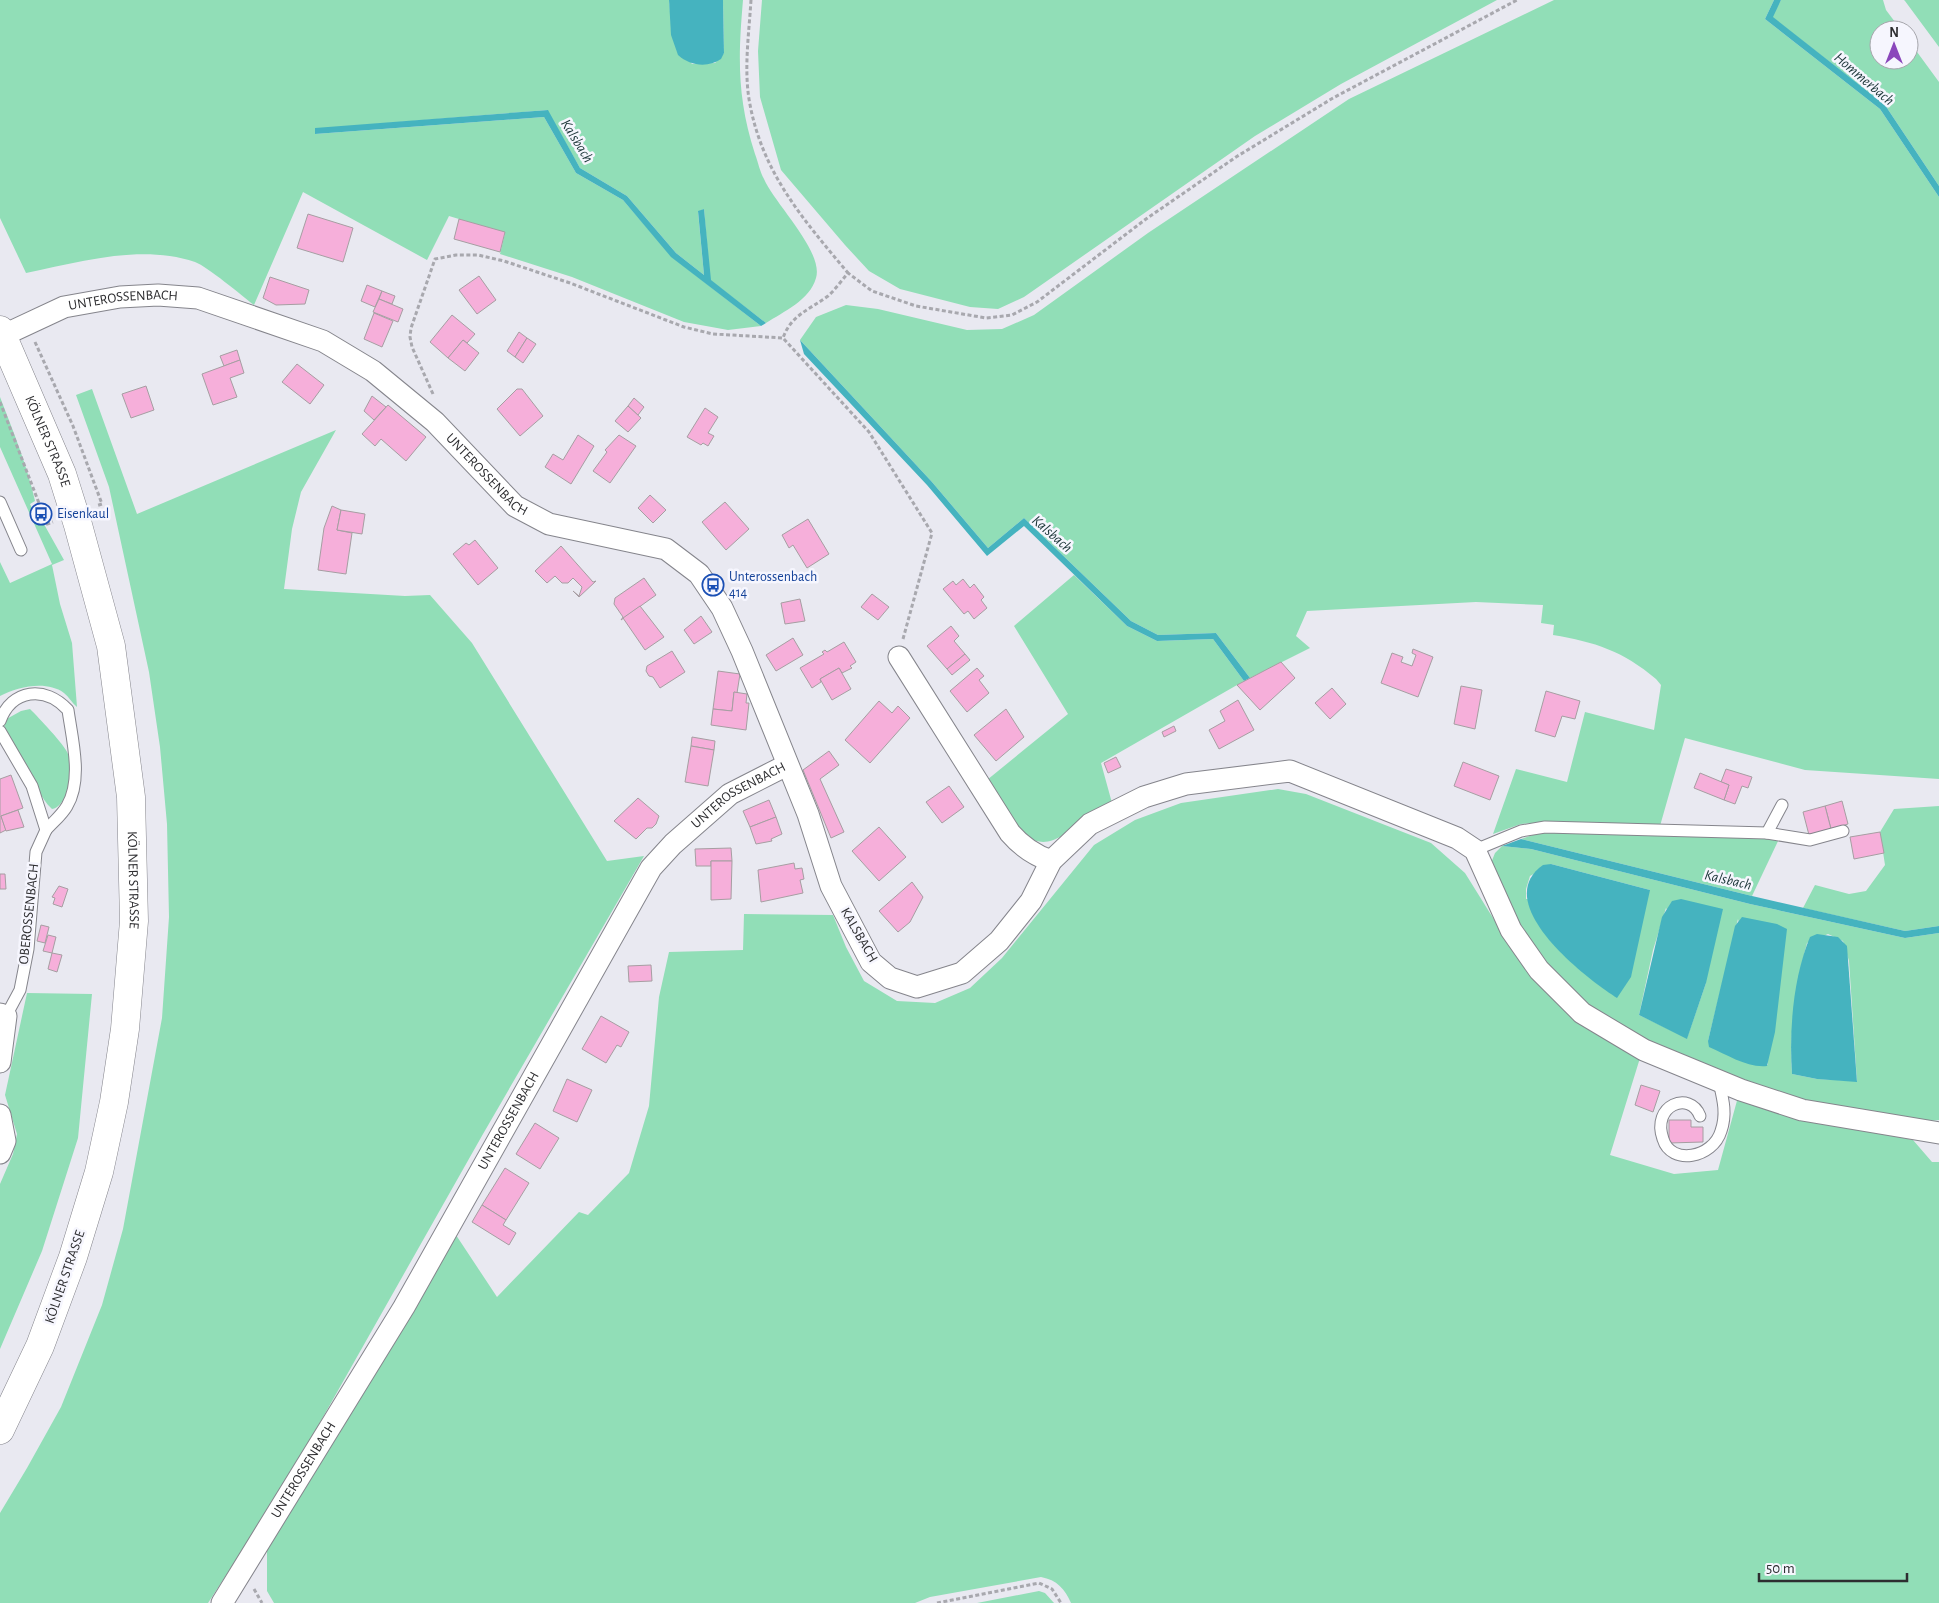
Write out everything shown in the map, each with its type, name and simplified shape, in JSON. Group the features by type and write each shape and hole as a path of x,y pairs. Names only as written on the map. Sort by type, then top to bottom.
{"main road":[{"name":"KÖLNER STRASSE","path":"0,1430 40,1346 73,1257 99,1172 114,1102 125,1029 134,921 132,797 111,646 62,474 2,333"}],"street":[{"name":"UNTEROSSENBACH","path":"2,333 64,307 130,296 198,298 323,341 373,370 434,422 515,506 549,524 666,550 699,574 722,608 742,651 787,765 730,794 673,844 651,868 404,1307 265,1536 222,1603"},
{"path":"899,657 1010,833 1021,845 1036,855 1051,861"},
{"name":"KALSBACH","path":"787,765 808,814 831,886 871,962 890,978 917,987 962,973 1000,941 1031,901 1051,861 1090,824 1144,797 1186,784 1290,771 1457,838 1475,850"},
{"path":"1475,850 1511,930 1539,970 1582,1012 1644,1050 1719,1082 1802,1110 1939,1133"},
{"name":"OBEROSSENBACH","path":"0,1062 3,1015"},
{"path":"0,1115 5,1141 0,1153"}],"lane":[{"path":"0,502 21,550"},
{"name":"OBEROSSENBACH","path":"2,716 16,698 34,694 51,697 68,710 74,761 74,785 67,806 46,830 36,852 28,949 20,990 3,1015"},
{"path":"0,732 32,786 46,830"},
{"path":"1767,833 1782,805"},
{"path":"1475,850 1521,831 1545,827 1767,833 1810,840 1843,831"},
{"path":"1700,1116 1697,1109 1689,1104 1678,1103 1668,1107 1662,1114 1661,1126 1663,1140 1670,1150 1683,1155 1701,1155 1712,1147 1721,1132 1725,1110 1719,1082"}],"path":[{"path":"751,0 747,53 749,98 758,139 773,174 788,200 848,273 872,291 916,306 986,318 1012,315 1037,302 1146,219 1236,157 1333,98 1517,0"},
{"path":"434,422 433,392 412,347 410,328 435,259 456,255 478,255 504,261 570,283 684,327 713,334 784,338 870,432 932,533 899,657"},
{"path":"784,338 788,325 800,313 829,296 848,273"},
{"path":"937,1603 1040,1583 1052,1589 1061,1603"}],"green space":[{"path":"0,0 669,0 672,35 692,64 715,63 724,53 723,0 743,0 740,78 749,134 764,179 813,255 817,267 816,278 813,286 802,299 766,323 710,280 704,209 698,212 704,275 676,253 627,196 580,168 547,110 315,129 315,134 544,117 576,173 623,200 672,257 761,326 728,330 684,322 572,277 500,254 505,233 449,216 427,260 303,192 254,305 201,265 174,257 132,255 110,257 26,273 0,218"},
{"path":"762,0 1497,0 1341,84 1255,136 1024,297 998,309 970,307 900,289 869,271 781,170 760,97 758,51"},
{"path":"1554,0 1774,0 1765,19 1880,109 1939,197 1939,779 1805,770 1685,738 1660,826 1545,822 1521,824 1493,834 1516,769 1567,782 1585,712 1654,730 1661,685 1656,679 1632,661 1608,649 1553,635 1554,625 1541,623 1543,605 1476,602 1307,611 1296,636 1310,648 1250,678 1216,633 1158,635 1131,621 1024,518 988,548 932,482 800,340 816,317 846,305 878,309 967,330 1002,329 1034,315 1148,233 1349,99"},
{"path":"1781,0 1883,0 1886,10 1894,20 1869,20 1869,70 1919,70 1919,55 1939,82 1939,186 1885,105 1772,17"},
{"path":"1939,0 1939,47 1905,1"},
{"path":"92,389 137,514 336,430 301,492 292,529 284,589 405,596 430,595 472,643 607,861 644,856 483,1134 284,1486 208,1603 0,1603 0,1513 61,1407 102,1305 123,1229 162,1018 169,917 167,824 160,747 149,672 109,487 76,395"},
{"path":"0,397 32,488 35,501 30,504 34,512 40,511 45,526 64,560 52,565 60,604 72,643 77,707 64,693 49,687 32,686 0,696 0,562 10,583 52,564 0,447"},
{"path":"1074,575 1127,626 1157,641 1213,639 1244,681 1101,763 1112,803 1084,818 1063,835 1049,841 1037,841 1026,836 1017,827 1008,816 987,780 1068,714 1014,626"},
{"path":"30,709 62,744 70,760 69,786 63,801 52,809 41,795 29,769 7,734 3,721 21,711"},
{"path":"1278,789 1306,794 1431,843 1465,873 1503,934 1640,1058 1610,1155 1674,1174 1718,1170 1738,1097 1800,1117 1913,1140 1932,1162 1939,1162 1939,1603 1071,1603 1060,1586 1052,1580 1041,1577 930,1597 915,1603 274,1603 267,1591 267,1551 454,1232 497,1297 579,1212 588,1215 629,1173 649,1106 659,997 669,952 743,950 744,914 833,915 846,947 864,981 897,1001 935,1003 970,988 1002,958 1094,845 1135,820 1181,803"},
{"path":"1939,806 1939,926 1905,931 1803,908 1815,885 1849,894 1866,891 1885,865 1880,832 1894,809"},
{"path":"1544,831 1779,839 1752,896 1521,839"},
{"path":"1502,846 1531,849 1750,904 1905,938 1939,933 1939,1120 1921,1122 1804,1102 1744,1083 1647,1043 1587,1006 1545,965 1518,925 1491,863 1495,853","holes":["1551,864 1650,890 1526,899 1526,889 1530,876","1666,908 1706,983 1687,1038 1639,1015 1653,950","1738,919 1768,1065 1708,1041","1828,934 1843,941 1849,961 1857,1081 1817,1079 1792,1074 1791,1057 1794,1008 1807,943"]},
{"path":"27,993 92,994 78,1138 42,1251 0,1349 0,1184 13,1154 17,1134 5,1095"},
{"path":"1039,1591 1045,1593 1054,1603 977,1603"}],"water":[{"path":"669,0 723,0 724,53 721,59 705,65 688,62 678,55 671,35"},
{"path":"1774,0 1781,0 1773,17 1885,105 1939,186 1939,197 1880,109 1765,19"},
{"path":"548,110 580,168 627,196 676,253 704,275 698,211 704,209 711,280 766,323 761,326 671,257 623,200 576,173 544,117 315,134 315,128"},
{"path":"800,340 932,482 988,548 1024,518 1131,621 1158,635 1216,633 1250,678 1244,681 1213,639 1157,641 1127,626 1024,526 987,556 927,485 804,354"},
{"path":"1521,839 1752,896 1905,931 1939,926 1939,933 1905,938 1750,904 1531,849 1502,846"},
{"path":"1551,864 1650,890 1631,977 1617,998 1584,974 1565,957 1534,919 1527,899 1529,881 1543,865"},
{"path":"1681,899 1723,909 1706,983 1687,1039 1639,1015 1662,917 1672,901"},
{"path":"1742,917 1777,924 1787,929 1775,1032 1767,1066 1745,1063 1709,1047 1708,1041 1735,926"},
{"path":"1817,934 1838,937 1847,946 1857,1082 1817,1079 1792,1074 1791,1040 1796,987 1810,937"}],"building":[{"path":"308,214 353,228 343,262 297,248"},
{"path":"459,219 505,232 500,252 454,239"},
{"path":"479,276 496,300 477,314 459,290"},
{"path":"270,277 309,290 305,304 276,305 263,298"},
{"path":"367,285 382,291 375,307 361,301"},
{"path":"382,291 395,296 392,304 379,299"},
{"path":"379,299 403,309 398,322 373,312"},
{"path":"374,313 393,321 382,347 364,339"},
{"path":"452,315 475,334 467,343 463,340 448,358 430,342"},
{"path":"519,332 527,338 515,357 507,351"},
{"path":"527,338 536,344 523,363 515,357"},
{"path":"463,340 479,353 465,371 448,358"},
{"path":"237,350 240,360 224,366 220,356"},
{"path":"240,360 244,373 230,378 237,397 213,405 202,374"},
{"path":"297,364 324,385 310,404 282,382"},
{"path":"146,386 154,410 131,418 122,394"},
{"path":"517,389 522,389 543,416 520,436 497,409"},
{"path":"372,396 386,407 374,420 364,411"},
{"path":"634,398 644,407 638,415 628,406"},
{"path":"388,405 426,437 406,461 381,439 375,446 362,434"},
{"path":"628,406 641,418 628,432 615,421"},
{"path":"705,408 718,417 708,433 714,436 708,446 703,443 701,445 687,437"},
{"path":"578,435 594,446 571,484 545,467 553,454 563,460"},
{"path":"619,435 636,446 610,483 593,471 607,452 605,450"},
{"path":"650,495 666,510 653,523 638,508"},
{"path":"725,502 749,529 726,550 702,522"},
{"path":"332,506 341,510 337,530 352,533 346,574 318,570 324,528"},
{"path":"341,510 365,514 362,534 337,530"},
{"path":"808,519 829,554 807,568 793,545 789,548 782,535"},
{"path":"475,540 498,568 478,585 453,554 466,543 469,545"},
{"path":"561,546 593,582 596,581 579,597 573,591 579,596 582,587 573,578 568,583 562,583 555,576 547,583 535,571"},
{"path":"644,578 656,595 621,620 623,617 614,604 615,598"},
{"path":"963,579 970,588 974,584 984,597 981,600 987,608 974,619 968,611 964,614 943,589 953,581 956,585"},
{"path":"872,594 889,607 878,620 861,607"},
{"path":"800,599 805,621 785,624 781,603"},
{"path":"640,606 664,637 645,650 623,618"},
{"path":"701,616 712,632 694,644 684,630"},
{"path":"951,626 959,636 954,641 965,654 947,669 927,646"},
{"path":"793,638 803,655 776,671 766,655"},
{"path":"844,642 856,662 850,666 852,668 842,673 839,668 820,679 821,682 812,688 800,668 824,654 822,652 825,650 827,652"},
{"path":"1413,649 1433,657 1418,697 1381,683 1392,653 1403,657 1401,662 1412,666 1416,655 1412,653"},
{"path":"672,651 685,672 660,688 653,677 649,676 646,671 647,666"},
{"path":"965,654 970,660 952,675 947,669"},
{"path":"1281,662 1295,678 1260,710 1237,685"},
{"path":"839,668 851,689 832,700 820,679"},
{"path":"977,668 984,676 979,680 989,693 967,712 950,691"},
{"path":"718,671 740,674 737,693 734,692 732,711 713,709"},
{"path":"1461,686 1482,690 1475,729 1454,724"},
{"path":"1332,688 1346,704 1330,719 1315,703"},
{"path":"1546,691 1580,701 1575,719 1562,716 1555,737 1535,731"},
{"path":"734,692 747,694 746,703 749,703 746,730 711,725 713,709 732,711"},
{"path":"1238,700 1254,730 1219,749 1209,730 1225,721 1220,711"},
{"path":"879,701 892,713 898,706 910,718 870,763 845,740"},
{"path":"1006,709 1024,737 996,761 974,735"},
{"path":"1174,726 1176,731 1164,737 1162,732"},
{"path":"692,737 715,741 714,750 691,746"},
{"path":"691,746 714,750 708,786 685,782"},
{"path":"829,751 839,765 820,779 844,832 831,838 803,770"},
{"path":"1116,757 1121,767 1108,773 1104,763"},
{"path":"1463,762 1499,776 1490,800 1454,786"},
{"path":"1726,769 1752,777 1748,788 1742,786 1735,804 1724,800 1729,785 1721,782"},
{"path":"1700,773 1729,785 1724,800 1694,788"},
{"path":"11,775 23,808 1,816 6,830 0,833 0,779"},
{"path":"949,786 964,807 942,823 926,802"},
{"path":"638,798 659,816 652,828 647,828 636,839 614,821"},
{"path":"769,800 776,817 750,827 743,811"},
{"path":"1842,801 1848,824 1831,829 1825,806"},
{"path":"1825,806 1831,829 1809,835 1803,812"},
{"path":"18,810 24,827 6,831 1,816"},
{"path":"776,817 782,834 771,839 772,841 756,844 750,827"},
{"path":"879,827 906,857 879,881 852,851"},
{"path":"1880,832 1884,853 1854,859 1850,837"},
{"path":"731,848 732,861 711,861 711,866 696,866 695,849"},
{"path":"711,861 732,861 731,899 711,900"},
{"path":"794,863 795,869 802,868 804,879 800,880 803,893 761,902 758,870"},
{"path":"0,874 5,874 6,889 0,889"},
{"path":"912,882 923,897 910,922 898,932 879,911"},
{"path":"59,886 68,889 62,907 53,904 55,898 52,897"},
{"path":"41,925 49,927 45,943 37,941"},
{"path":"48,935 56,937 52,953 43,951"},
{"path":"52,953 62,955 57,972 48,969"},
{"path":"651,965 652,981 629,982 628,966"},
{"path":"601,1016 629,1032 621,1047 617,1045 606,1063 582,1049"},
{"path":"567,1079 592,1090 577,1122 553,1111"},
{"path":"1641,1085 1660,1091 1653,1112 1635,1105"},
{"path":"1669,1120 1691,1120 1691,1127 1703,1127 1703,1142 1669,1143"},
{"path":"535,1123 559,1138 540,1169 516,1154"},
{"path":"505,1168 529,1183 506,1220 482,1205"},
{"path":"482,1205 506,1220 503,1225 516,1233 509,1245 472,1222"}],"place":[{"name":"Eisenkaul","path":"41,514"},
{"name":"Unterossenbach 414","path":"713,585"}],"water label":[{"name":"Hommerbach","path":"1864,79"},
{"name":"Kalsbach","path":"577,141"},
{"name":"Kalsbach","path":"1052,534"},
{"name":"Kalsbach","path":"1728,880"}]}
